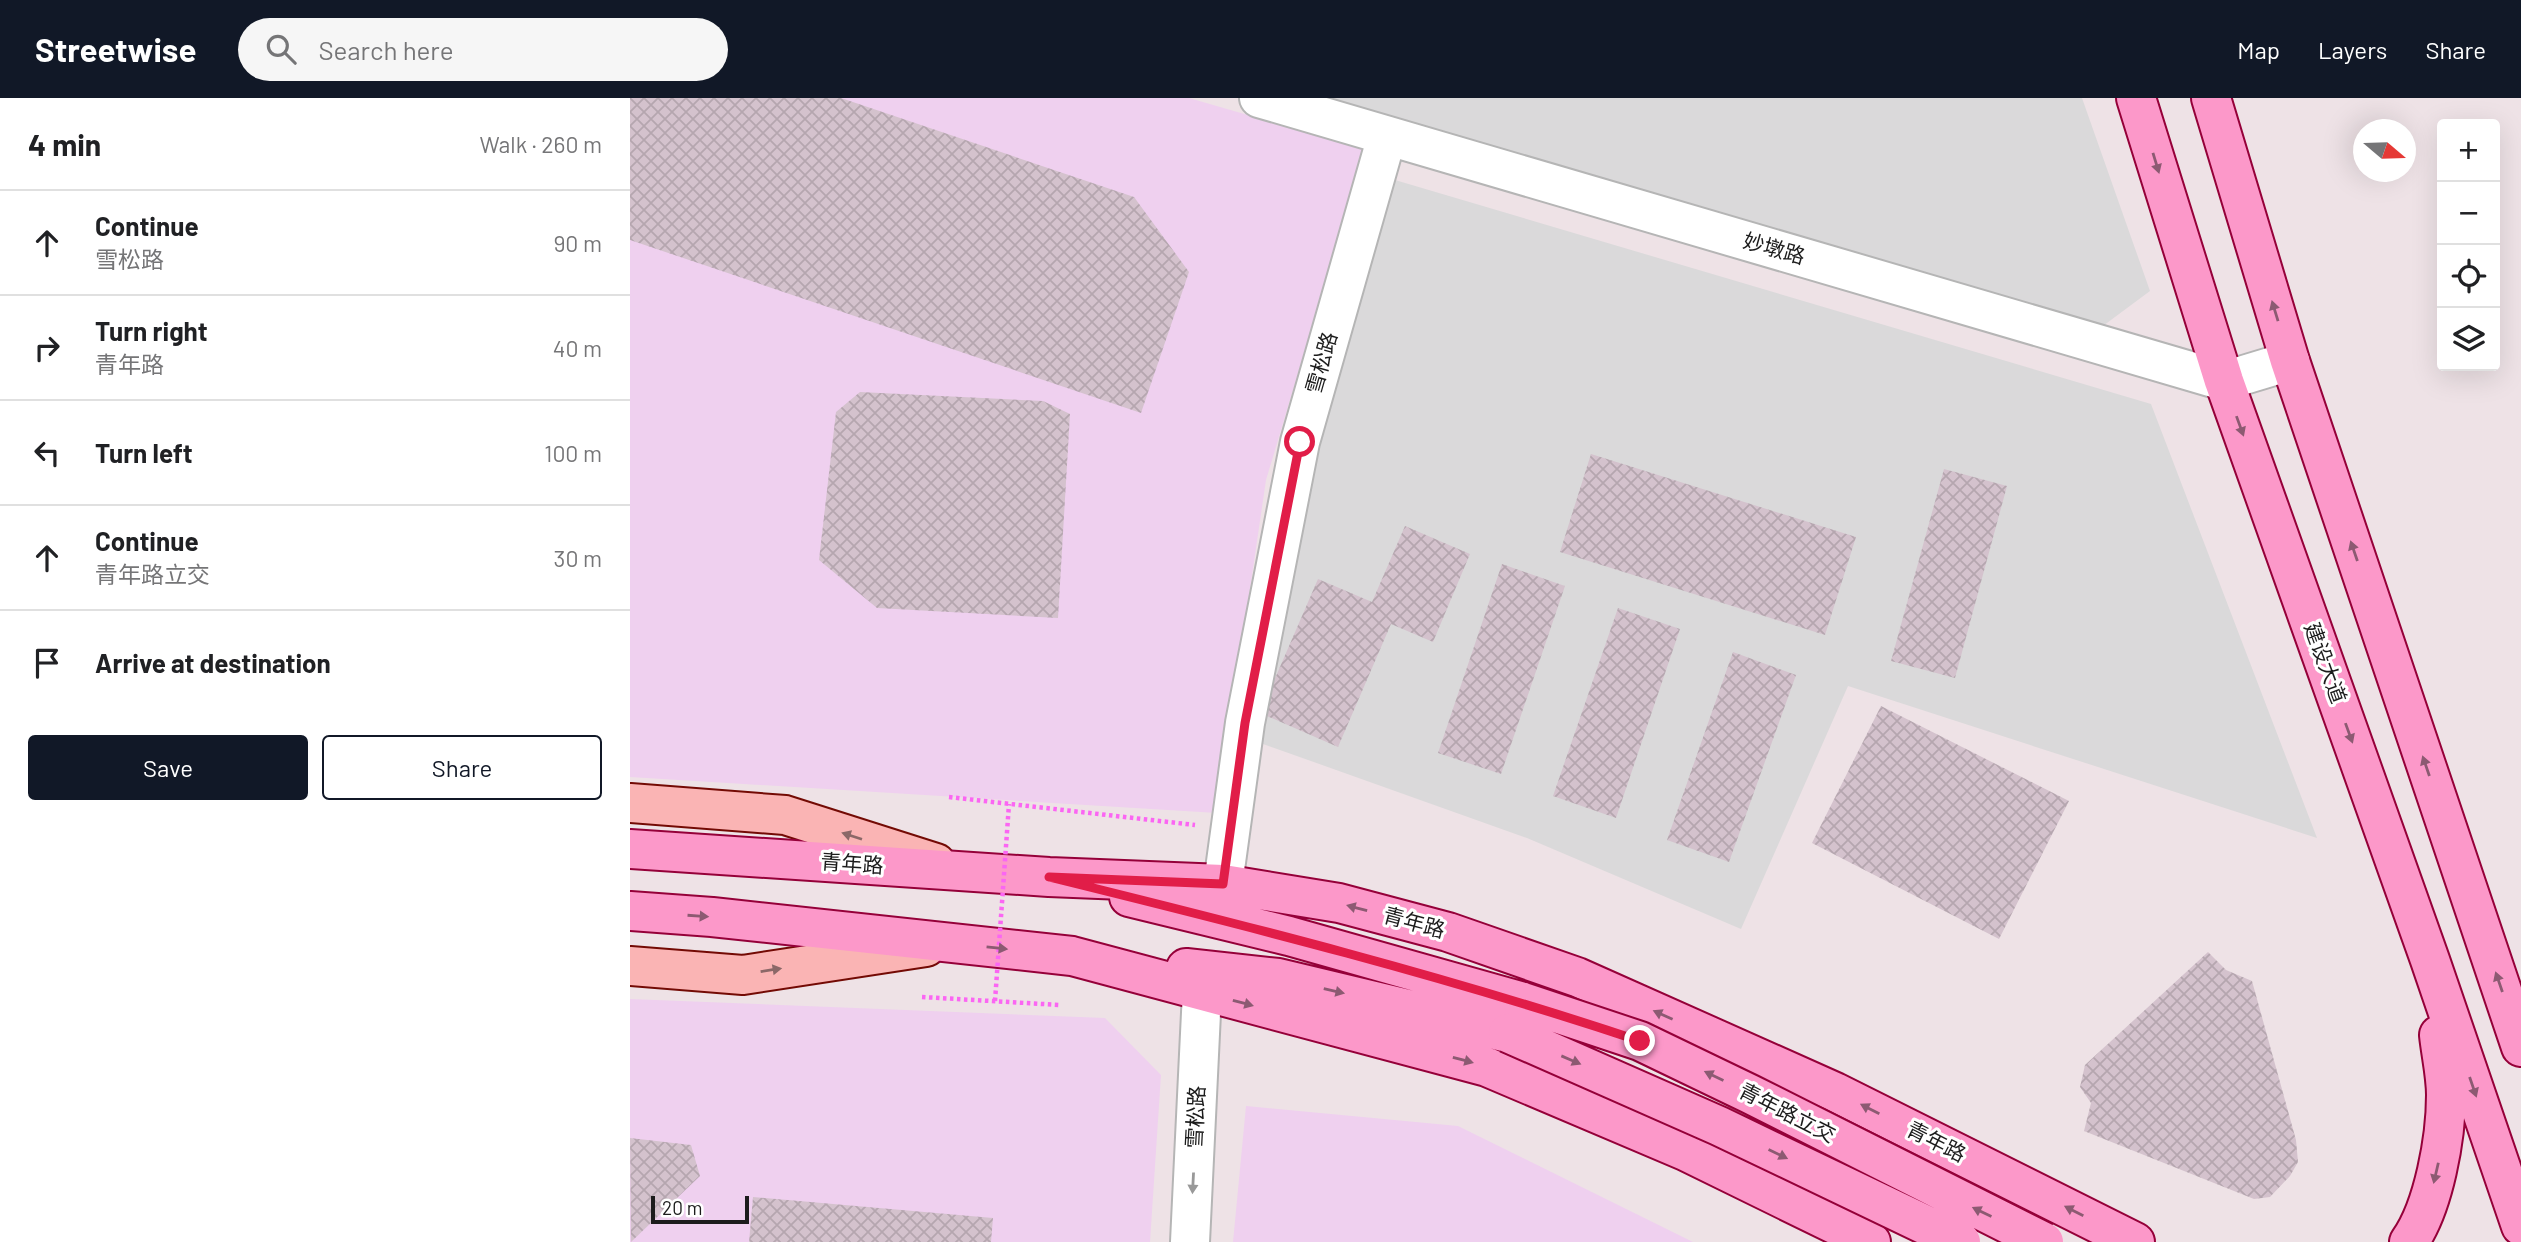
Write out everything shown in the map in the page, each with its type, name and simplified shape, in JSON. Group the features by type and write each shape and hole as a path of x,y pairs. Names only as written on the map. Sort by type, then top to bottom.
{"main road":[{"name":"建设大道","path":"2136,98 2224,381 2430,960 2521,1226"},
{"path":"2211,98 2290,361 2521,1046"},
{"path":"630,803 785,815 964,872"},
{"name":"青年路","path":"630,849 964,872 1223,884 1339,903 1448,932 1577,977 1835,1092 2134,1242"},
{"path":"1049,877 1289,936 1515,1017"},
{"path":"630,911 1278,978 1515,1017"},
{"path":"630,967 743,975 950,943"},
{"path":"1072,956 1487,1067 1685,1151 1871,1242"},
{"path":"2409,1242 2430,1200 2439,1159 2446,1095 2430,960"},
{"name":"青年路立交","path":"1515,1017 1719,1126 1961,1242"},
{"name":"青年路立交","path":"1515,1017 1640,1041 2043,1242"}],"street":[{"name":"妙墩路","path":"1259,98 2224,381"},
{"name":"雪松路","path":"1223,884 1245,723 1300,442 1387,136"},
{"path":"2224,381 2290,361"},
{"name":"雪松路","path":"1190,1242 1202,992"}],"path":[{"path":"949,797 1201,826"},
{"path":"995,1001 1009,804"},
{"path":"922,997 1060,1006"}],"shaded area":[{"path":"630,98 1189,98 1365,149 1266,480 1217,813 630,777"},
{"path":"1259,98 2082,98 2150,291 2084,340"},
{"path":"1395,180 2151,404 2317,838 1848,686 1741,929 1527,838 1252,740 1319,433"},
{"path":"630,999 1105,1018 1161,1075 1150,1242 630,1242"},
{"path":"1246,1106 1458,1126 1693,1242 1233,1242"}],"building":[{"path":"630,98 841,98 1134,197 1189,272 1141,413 630,240"},
{"path":"860,392 1043,401 1070,414 1058,618 877,608 819,560 836,412"},
{"path":"1591,454 1856,537 1825,635 1560,552"},
{"path":"1944,469 2007,486 1955,678 1891,661"},
{"path":"1405,526 1470,554 1433,642 1391,624 1338,747 1260,713 1318,579 1372,602"},
{"path":"1502,564 1565,586 1501,774 1438,753"},
{"path":"1618,608 1680,629 1616,818 1553,796"},
{"path":"1733,652 1796,675 1729,862 1667,840"},
{"path":"1881,706 2069,801 1999,939 1812,843"},
{"path":"2208,952 2226,970 2252,981 2296,1140 2298,1162 2290,1176 2270,1197 2254,1199 2084,1131 2091,1103 2080,1087 2085,1065"},
{"path":"630,1138 691,1145 700,1176 631,1242"},
{"path":"753,1197 993,1218 991,1242 749,1242"}],"route":[{"path":"1300,442 1245,723 1223,884 1049,877 1289,936 1523,1002 1640,1041"}]}
